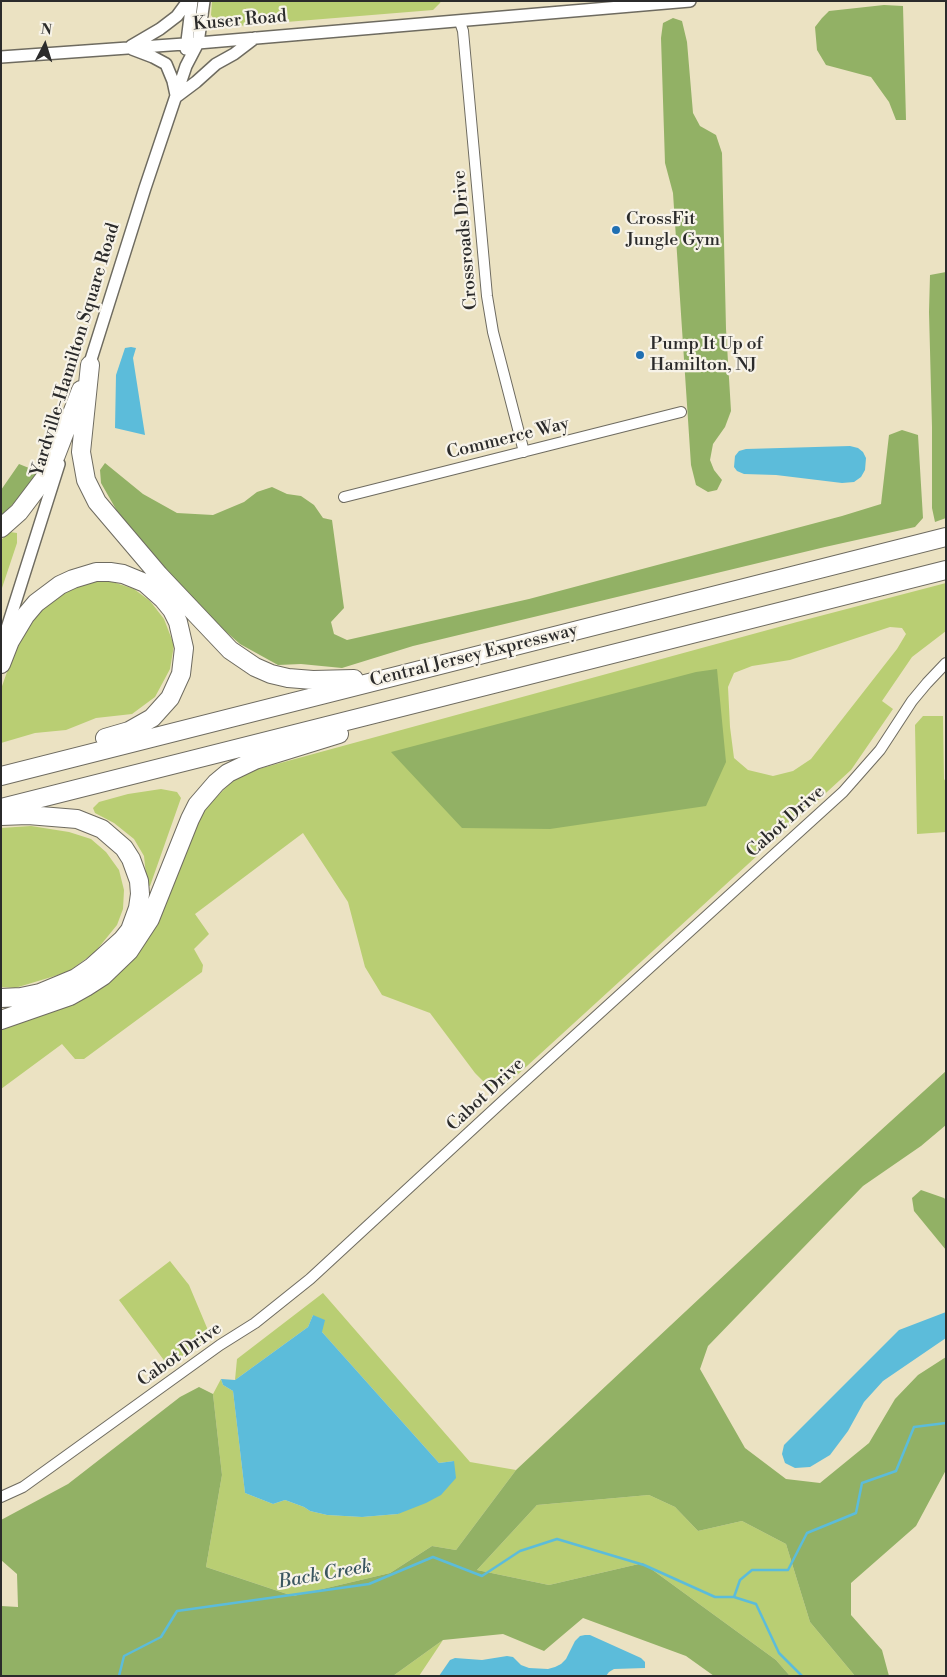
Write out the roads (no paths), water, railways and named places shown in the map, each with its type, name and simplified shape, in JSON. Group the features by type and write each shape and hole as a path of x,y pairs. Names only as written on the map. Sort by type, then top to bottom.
{"highway":[{"path":"1,528 19,512 47,474 89,368"},
{"path":"89,368 81,452 86,480 92,493 97,502 158,575 230,650 242,660 271,674 288,678 339,680 379,676 545,638"},
{"name":"Central Jersey Expressway","path":"1,775 946,537"},
{"name":"Central Jersey Expressway","path":"1,808 946,570"},
{"path":"1,664 17,628 36,603 60,585 96,572 124,574 145,583 155,591 172,610 178,622 184,648 181,674 176,687 163,708 146,721 129,731 1,775"},
{"path":"1,1020 70,996 103,976 129,951 150,919 197,805 228,773 255,760 552,669"},
{"path":"1,816 77,819 102,829 124,848 131,859 139,881 140,894 138,908 130,930 92,968 67,982 40,993 21,997 1,998"}],"street":[{"name":"Yardville-Hamilton Square Road","path":"186,66 190,1"},
{"path":"128,48 160,30 190,1"},
{"name":"Yardville-Hamilton Square Road","path":"1,645 143,196 186,66 198,43 204,1"},
{"name":"Kuser Road","path":"1,56 186,44 690,1"},
{"name":"Crossroads Drive","path":"460,22 463,32 492,332 524,452"},
{"path":"128,48 153,56 166,64 173,81 176,97 216,64 234,54 255,38"},
{"name":"Commerce Way","path":"344,497 680,412"},
{"name":"Cabot Drive","path":"1,1497 23,1487 220,1345 255,1323 310,1279 843,792 880,750 906,709 946,663"}],"water":[{"path":"125,348 136,348 133,358 145,435 115,428 116,375"},
{"path":"850,446 858,448 866,458 865,470 861,477 854,482 842,483 776,475 744,474 737,471 734,467 735,456 739,451 746,449"},
{"path":"946,1312 946,1338 883,1381 864,1402 848,1431 830,1455 810,1467 795,1468 785,1463 782,1454 784,1445 899,1330"},
{"path":"313,1315 325,1320 322,1332 439,1463 454,1461 456,1478 441,1495 398,1514 362,1517 327,1515 310,1511 285,1500 273,1504 245,1493 233,1391 223,1385 221,1379 235,1380 308,1327"},
{"path":"590,1635 641,1658 645,1662 645,1668 614,1669 606,1676 439,1676 450,1660 455,1658 482,1660 507,1656 513,1657 521,1665 529,1668 548,1669 561,1664 566,1659 575,1641 580,1636"}],"waterway":[{"path":"734,1597 740,1580 752,1570 788,1570 807,1533 856,1513 862,1483 896,1471 914,1427 946,1423"},
{"name":"Back Creek","path":"119,1676 124,1656 161,1637 177,1611 369,1584 433,1557 482,1576 520,1551 557,1539 644,1565 715,1597 734,1597 756,1604 779,1653 802,1676"}],"place":[{"name":"CrossFit Jungle Gym","path":"616,230"},
{"name":"Pump It Up of Hamilton, NJ","path":"640,355"}]}
